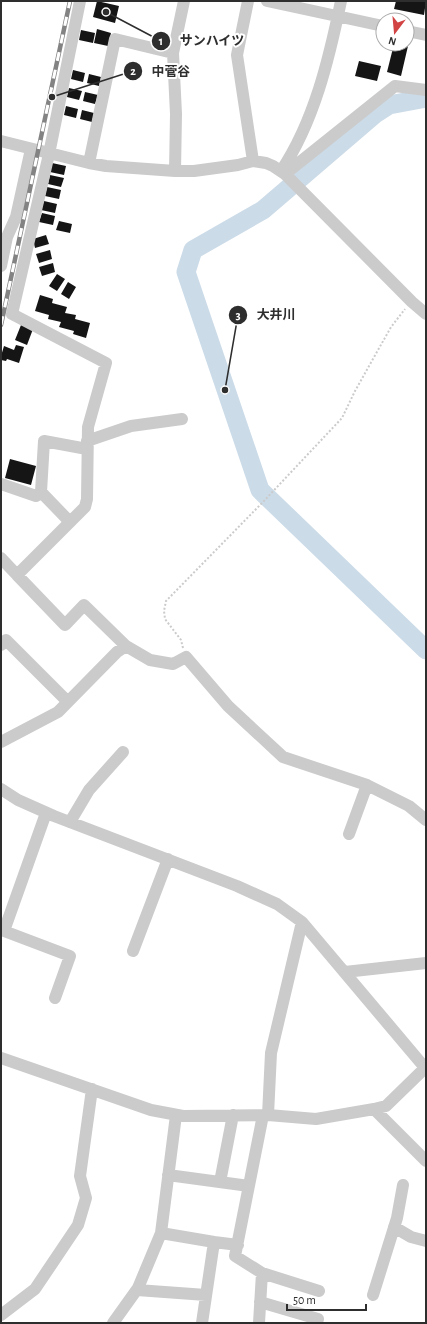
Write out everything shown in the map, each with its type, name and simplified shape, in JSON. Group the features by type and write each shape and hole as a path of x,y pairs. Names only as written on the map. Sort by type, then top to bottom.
{"street":[{"path":"17,575 85,508 87,499 88,427 106,363 12,314 49,154 80,1"},
{"path":"175,171 176,114 173,53 184,1"},
{"path":"248,1 237,55 253,161"},
{"path":"266,1 375,24"},
{"path":"284,174 320,85 341,1"},
{"path":"415,33 426,35"},
{"path":"89,163 115,39 173,53"},
{"path":"284,174 395,86 426,90"},
{"path":"1,141 49,154 106,166 194,171 238,165 253,161 266,163 284,174 297,186 412,302 426,314"},
{"path":"1,266 7,237 16,217 30,149"},
{"path":"70,522 41,492 44,441 87,445 131,426 182,418"},
{"path":"1,484 36,496 41,492"},
{"path":"1,558 65,625 84,605 126,646 150,660 173,664 186,657 228,706 283,757 367,785 409,806 426,820"},
{"path":"1,645 6,640 68,702"},
{"path":"1,742 58,712 117,652 126,646"},
{"path":"70,822 89,790 123,752"},
{"path":"348,834 367,785"},
{"path":"1,789 18,800 46,813 237,886 277,904 302,922 426,1068 386,1106 374,1109 316,1119 265,1115 183,1116 151,1110 1,1058"},
{"path":"46,813 4,931 70,956 55,998"},
{"path":"133,951 168,859"},
{"path":"302,922 271,1053 265,1115 235,1256 262,1273 319,1291"},
{"path":"345,972 426,962"},
{"path":"1,1315 34,1289 78,1225 86,1198 80,1176 92,1090"},
{"path":"374,1109 426,1161"},
{"path":"113,1323 137,1290 161,1233 176,1115"},
{"path":"220,1182 233,1116"},
{"path":"168,1175 249,1186"},
{"path":"373,1294 394,1227 403,1185"},
{"path":"394,1227 411,1237 426,1241"},
{"path":"161,1233 238,1245"},
{"path":"202,1323 214,1242"},
{"path":"259,1323 262,1273"},
{"path":"137,1290 206,1295"},
{"path":"260,1302 318,1319 316,1323"}],"path":[{"path":"186,657 182,640 165,619 164,611 166,601 262,503 342,418 355,391 391,327 412,302"}],"building":[{"path":"97,1 119,6 115,23 93,17"},
{"path":"396,1 426,1 424,15 394,9"},
{"path":"97,29 111,33 108,46 94,43"},
{"path":"81,30 95,33 93,43 79,40"},
{"path":"392,52 407,52 401,76 387,72"},
{"path":"359,61 381,66 377,81 355,76"},
{"path":"73,70 85,73 83,82 71,79"},
{"path":"89,74 101,77 99,86 87,83"},
{"path":"69,88 82,91 79,100 67,97"},
{"path":"85,92 98,95 95,104 83,101"},
{"path":"66,106 78,109 76,118 64,115"},
{"path":"82,110 94,113 92,122 80,119"},
{"path":"52,163 66,166 64,175 50,172"},
{"path":"50,175 64,178 61,187 48,184"},
{"path":"47,187 61,190 59,199 45,196"},
{"path":"44,201 57,204 55,213 41,210"},
{"path":"42,213 55,216 53,225 39,222"},
{"path":"59,221 72,224 70,233 56,230"},
{"path":"46,235 49,244 35,248 33,239"},
{"path":"50,250 52,259 39,263 36,254"},
{"path":"53,263 55,272 42,276 39,267"},
{"path":"57,274 65,279 57,291 49,286"},
{"path":"68,282 76,287 69,299 61,294"},
{"path":"40,295 53,299 52,303 67,307 65,313 76,315 75,319 90,323 86,338 73,334 74,331 59,327 61,322 48,319 49,315 35,311"},
{"path":"21,325 33,329 27,345 15,340"},
{"path":"16,345 24,347 19,363 7,359 6,361 1,360 4,346 14,350"},
{"path":"10,459 36,466 31,485 5,478"}],"waterway":[{"path":"426,98 389,105 375,114 263,210 193,250 186,272 260,490 426,650"}],"railway":[{"path":"1,325 70,1"}],"place":[{"name":"サンハイツ","path":"106,12"},
{"name":"中菅谷","path":"52,97"},
{"name":"大井川","path":"225,390"}]}
